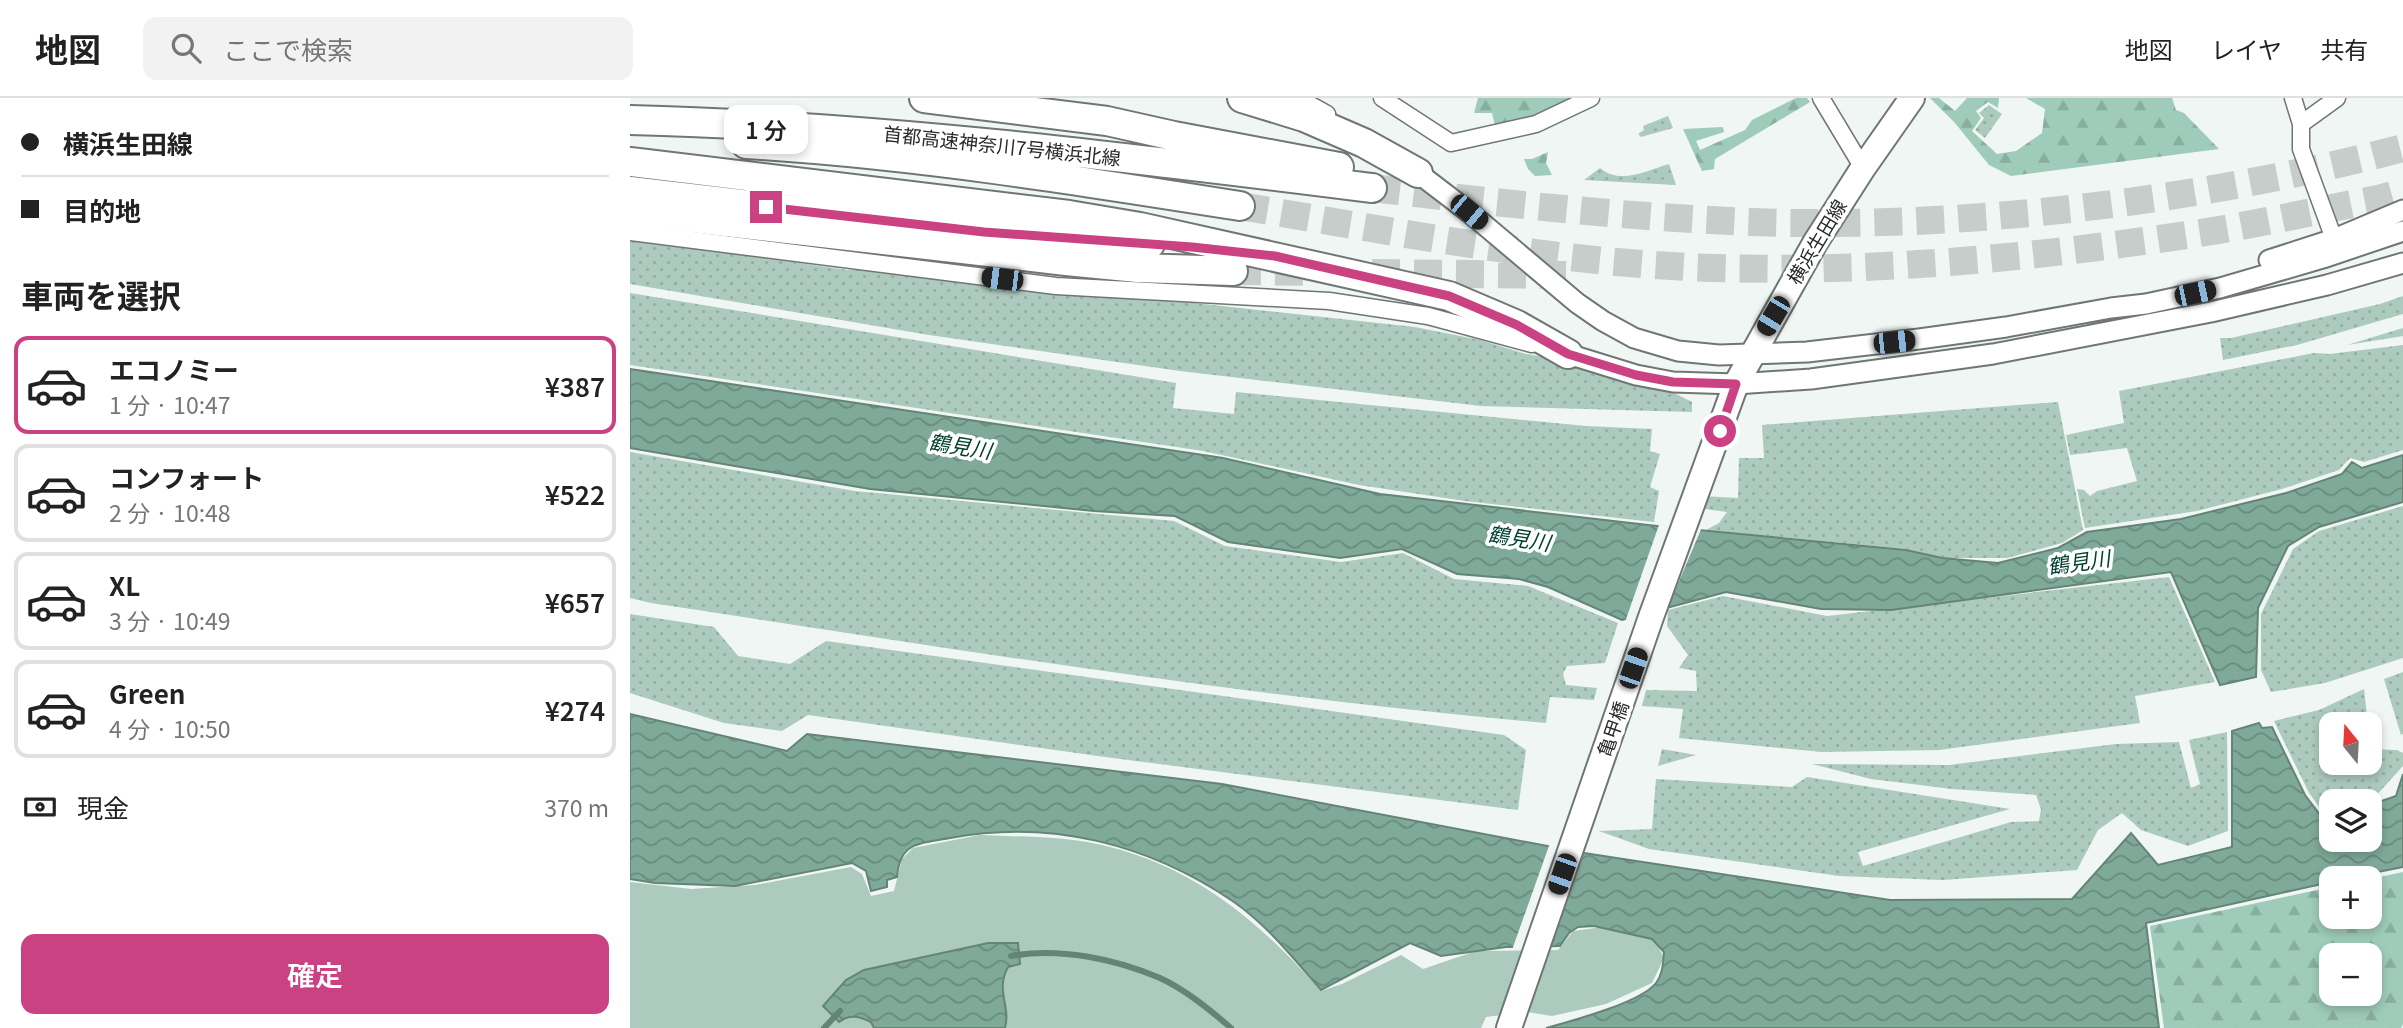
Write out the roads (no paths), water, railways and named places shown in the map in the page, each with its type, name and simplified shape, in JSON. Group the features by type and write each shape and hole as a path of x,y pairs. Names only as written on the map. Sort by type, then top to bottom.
{"highway":[{"name":"首都高速神奈川7号横浜北線","path":"630,120 836,130 990,142 1373,181 1254,150 1107,121 924,98"},
{"path":"1242,98 1304,117 1364,143 1418,173"},
{"name":"首都高速神奈川7号横浜北線","path":"630,138 889,156 1090,182 1240,206"},
{"path":"630,162 1069,215 1140,227 1449,296 1517,325 1568,354"},
{"path":"630,191 984,232 1192,247 1275,256"},
{"path":"630,211 1138,268 1233,271"}],"main road":[{"name":"横浜生田線","path":"1720,431 1736,384 1750,355 1815,243 1863,167 1912,98"},
{"name":"亀甲橋","path":"1508,1028 1651,617 1720,431"}],"street":[{"path":"1298,98 1364,134 1418,173 1577,303 1634,338 1678,351 1750,355 1807,352 2006,327 2146,304 2220,288 2403,231"},
{"path":"1382,98 1451,143 1536,124 1591,98"},
{"path":"1821,98 1863,167"},
{"path":"2293,98 2301,124 2301,149 2334,239"},
{"path":"2301,124 2337,98"},
{"path":"2111,308 2334,239 2403,210"},
{"path":"630,232 1056,286 1329,301 1428,316 1636,375 1673,382 1736,384 1811,379 1980,356 2224,309 2327,285 2403,263"},
{"path":"2088,334 2236,295 2403,244"}],"water":[{"name":"鶴見川","path":"630,369 1223,458 1380,494 1657,526 1906,550 1942,558 1998,563 2058,548 2087,532 2181,519 2286,493 2342,474 2352,462 2362,468 2403,455 2403,502 2319,527 2288,546 2258,608 2256,677 2220,685 2171,572 1891,610 1821,609 1726,592 1622,620 1548,587 1519,579 1457,574 1402,549 1340,558 1228,542 1175,516 1094,511 870,489 630,448"},
{"path":"630,714 787,751 807,734 1222,784 1584,853 1890,900 2072,899 2131,833 2158,865 2232,847 2232,731 2259,723 2262,728 2272,727 2305,795 2319,813 2319,852 2382,852 2382,801 2396,796 2403,774 2403,867 2382,871 2382,866 2319,866 2319,885 2146,923 2159,1028 1546,1028 1621,1004 1648,990 1660,976 1664,952 1652,939 1594,926 1578,927 1569,933 1560,946 1506,947 1441,956 1410,943 1321,990 1258,922 1234,902 1202,882 1133,851 1062,835 988,833 921,843 907,850 899,865 897,877 887,880 887,887 871,891 866,871 852,863 735,886 655,883 630,879"},
{"path":"988,943 1018,943 1020,964 1008,967 1004,975 1005,1028 874,1028 871,1022 855,1017 839,1022 823,1006 846,980 864,970"}],"waterway":[{"path":"1011,956 1068,954 1125,965 1179,988 1231,1028"},
{"path":"824,1028 840,1011"}],"tunnel":[{"path":"1372,188 1561,209 1704,220 1832,223 1914,221 1997,216 2163,197 2325,167 2403,148"},
{"path":"1240,206 1417,236 1595,260 1714,268 1777,269 1967,261 2093,248 2239,226 2403,192"},
{"path":"1233,271 1314,272"},
{"path":"1372,273 1566,275"}]}
